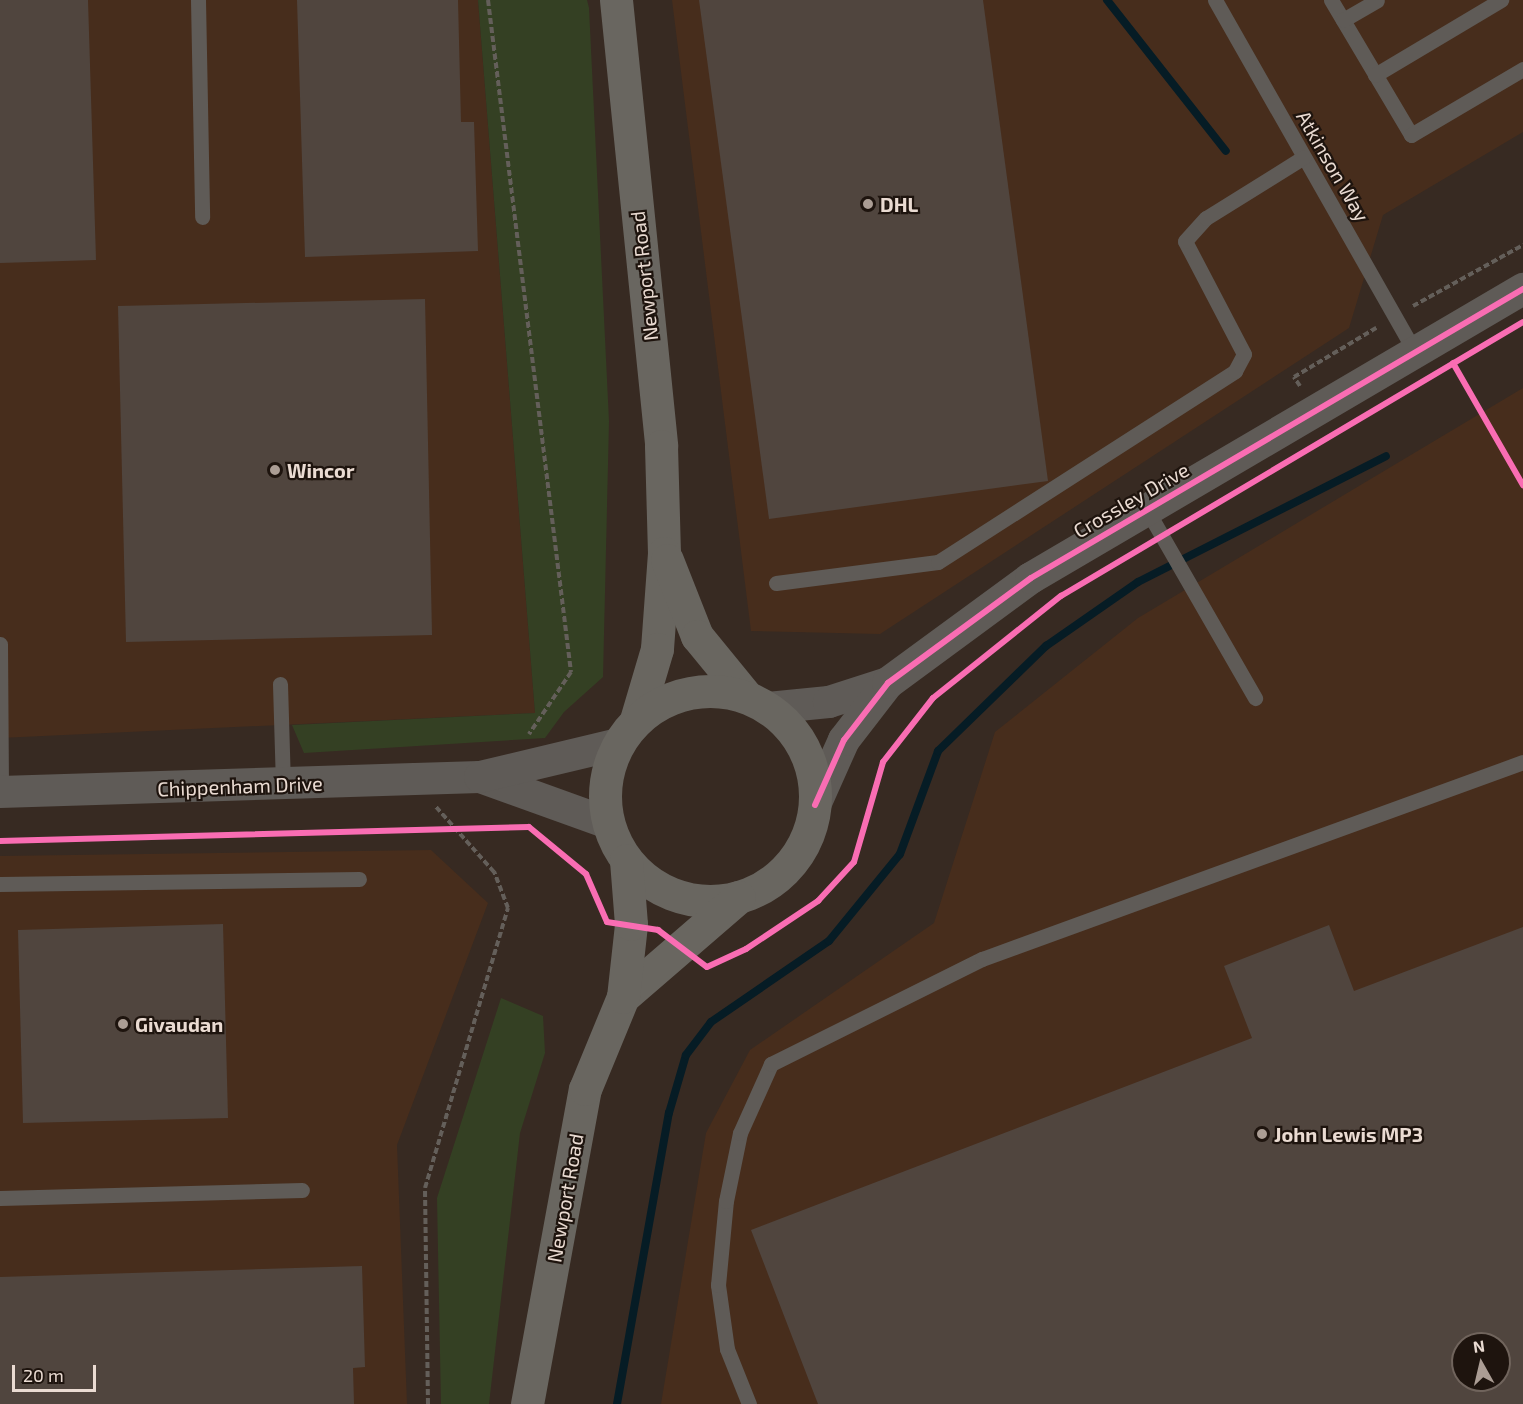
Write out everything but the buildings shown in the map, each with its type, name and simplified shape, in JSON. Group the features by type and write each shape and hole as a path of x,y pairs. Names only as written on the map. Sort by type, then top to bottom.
{"street":[{"name":"Newport Road","path":"616,0 660,446 664,553 657,650 627,732"},
{"name":"Crossley Drive","path":"815,804 844,740 888,683 1031,578 1523,289"},
{"name":"Newport Road","path":"664,553 697,636 758,702"},
{"name":"Crossley Drive","path":"758,702 829,702 888,683"},
{"path":"718,691 758,702 805,750 815,804 807,836 791,862 768,883 739,897 708,901 677,896 648,882 626,860 608,823 604,796 627,732 660,703 688,693 718,691"},
{"name":"Chippenham Drive","path":"0,792 283,785 480,777 627,732"},
{"name":"Chippenham Drive","path":"480,777 608,823"},
{"name":"Newport Road","path":"527,1404 585,1089 623,997 631,924 626,860"},
{"name":"Newport Road","path":"623,997 739,897"}],"lane":[{"path":"198,0 202,217"},
{"name":"Atkinson Way","path":"1215,0 1414,352"},
{"path":"1330,0 1411,135 1523,69"},
{"path":"1343,20 1377,0"},
{"path":"1375,75 1502,0"},
{"path":"776,583 938,562 1235,371 1244,354 1185,241 1206,218 1304,157"},
{"path":"1147,510 1256,698"},
{"path":"0,644 0,792"},
{"path":"280,684 283,785"},
{"path":"750,1404 727,1349 718,1285 726,1201 740,1133 771,1064 982,959 1523,762"},
{"path":"0,884 359,879"},
{"path":"0,1198 302,1190"}],"path":[{"path":"488,0 571,672 523,742"},
{"path":"428,1404 425,1188 508,908 494,872 437,813 433,779"},
{"path":"438,827 472,826"}],"shaded area":[{"path":"0,0 478,0 535,713 0,738"},
{"path":"672,0 1523,0 1523,132 1383,215 1349,328 880,634 751,631"},
{"path":"1523,388 1523,1404 661,1404 706,1133 750,1050 934,923 995,732 1138,618"},
{"path":"431,850 488,903 397,1145 407,1404 0,1404 0,856"}],"green space":[{"path":"478,0 587,0 589,8 609,421 603,677 564,712 545,738 304,753 292,725 535,713"},
{"path":"501,998 543,1016 545,1053 520,1133 489,1404 441,1404 437,1198"}],"waterway":[{"path":"1107,0 1226,151"},
{"path":"617,1404 669,1113 686,1055 711,1022 829,941 900,854 938,751 1046,646 1138,582 1386,456"}],"cycle path":[{"path":"815,805 844,740 888,683 1031,578 1523,289"},
{"path":"0,841 529,827 586,874 607,922 658,930 707,967 746,949 818,901 854,862 883,762 933,698 1061,596 1523,322"},
{"path":"1453,363 1523,485"}],"place":[{"name":"DHL","path":"868,204"},
{"name":"Wincor","path":"275,470"},
{"name":"Givaudan","path":"123,1024"},
{"name":"John Lewis MP3","path":"1262,1134"}]}
